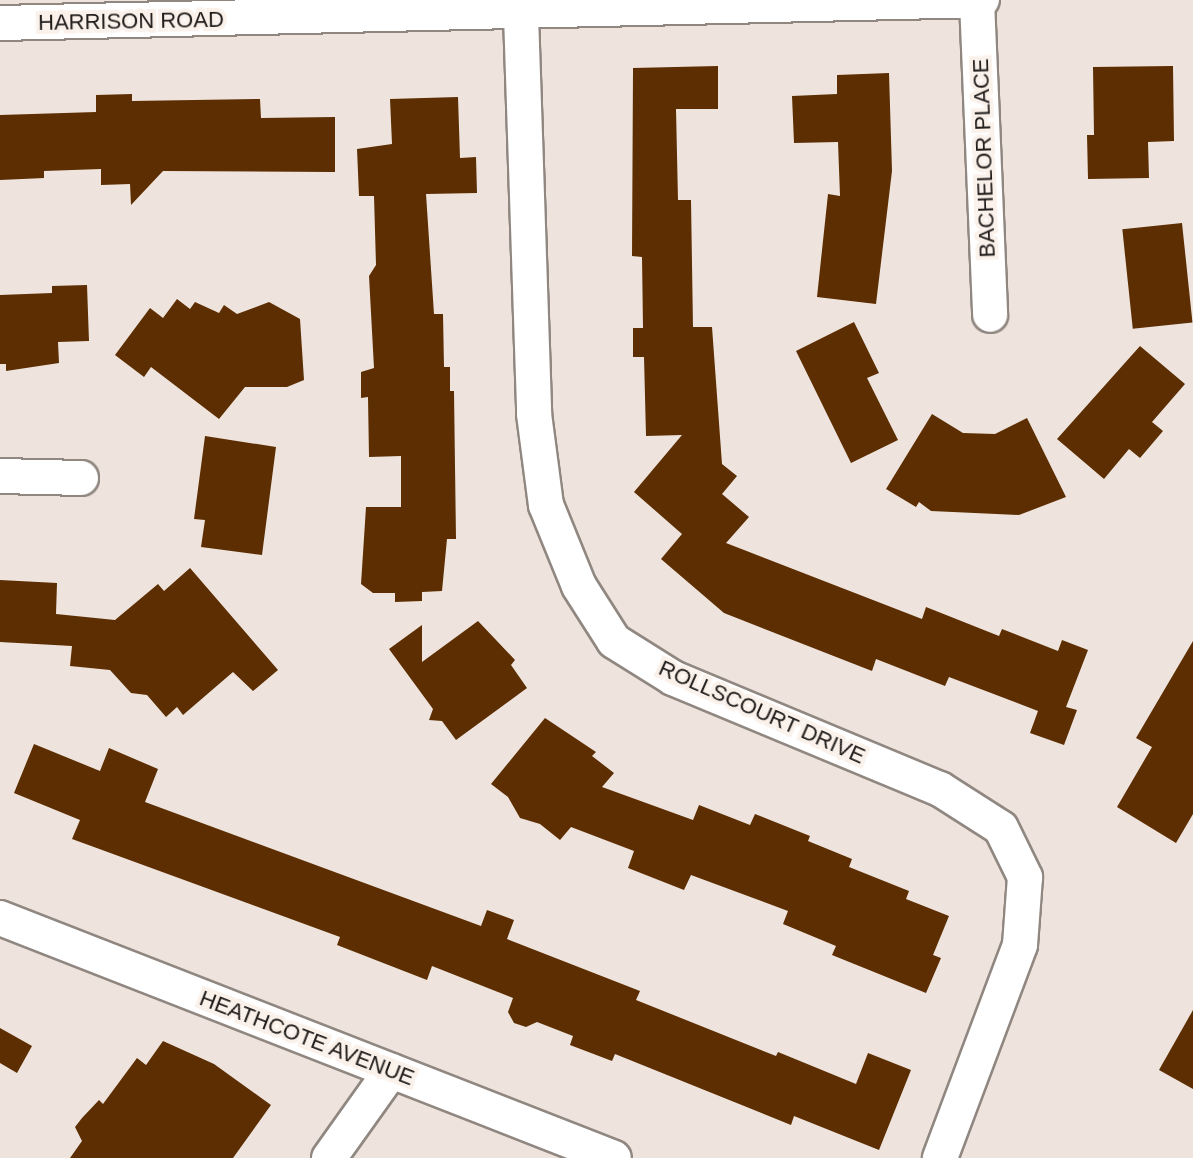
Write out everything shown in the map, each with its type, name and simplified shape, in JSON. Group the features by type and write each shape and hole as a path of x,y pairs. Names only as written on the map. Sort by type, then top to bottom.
{"street":[{"name":"HARRISON ROAD","path":"0,23 70,11 521,15 979,1"},
{"name":"BACHELOR PLACE","path":"979,1 990,315"},
{"name":"ROLLSCOURT DRIVE","path":"521,15 534,414 546,505 579,586 614,641 673,678 940,789 1001,828 1025,877 1020,945 940,1158"},
{"path":"0,476 81,478"},
{"name":"HEATHCOTE AVENUE","path":"0,918 614,1158"},
{"path":"329,1158 391,1071"}],"building":[{"path":"718,66 718,109 676,109 678,200 691,200 693,327 712,327 722,464 737,476 722,494 749,517 726,543 922,619 926,607 999,636 1002,629 1058,651 1062,640 1088,650 1066,707 1077,710 1064,745 1030,733 1038,711 949,677 945,686 876,659 872,671 724,613 661,559 682,534 634,492 682,435 646,436 644,357 633,357 633,328 643,328 642,257 632,256 633,68"},
{"path":"1173,66 1174,141 1148,142 1149,178 1088,179 1087,135 1094,135 1093,67"},
{"path":"889,73 892,171 876,304 817,297 828,194 840,196 838,142 794,143 792,96 837,94 837,75"},
{"path":"132,94 132,101 260,99 261,118 335,117 335,172 163,171 131,205 130,184 101,185 101,169 44,171 44,178 0,180 0,115 96,112 96,95"},
{"path":"458,97 460,158 476,157 477,193 426,194 434,314 443,314 444,367 450,367 450,391 454,391 456,539 447,539 442,591 422,592 422,601 395,602 395,593 373,593 361,584 366,507 401,507 401,456 369,457 368,397 361,398 361,372 374,368 369,276 376,265 374,196 359,196 357,149 392,144 390,99"},
{"path":"1182,223 1192,322 1133,329 1122,229"},
{"path":"87,285 89,341 58,342 59,363 6,371 6,364 0,364 0,295 52,293 52,286"},
{"path":"177,299 190,309 195,302 219,313 224,305 237,314 269,302 300,319 304,380 287,387 245,387 219,419 151,367 144,377 115,355 150,308 163,318"},
{"path":"854,322 879,373 867,378 898,440 851,463 796,351"},
{"path":"1140,346 1185,384 1152,422 1163,431 1140,458 1129,449 1104,479 1057,439"},
{"path":"932,414 963,433 995,434 1027,418 1066,497 1019,515 931,511 919,502 916,507 886,489"},
{"path":"205,436 276,447 262,555 201,547 205,520 194,519"},
{"path":"190,568 278,670 253,691 233,672 183,715 177,707 166,717 147,695 131,693 110,670 70,666 72,646 0,642 0,580 57,583 56,614 115,620 158,584 164,591"},
{"path":"478,621 515,660 511,665 527,688 456,740 442,721 429,720 433,709 389,649 422,625 422,662"},
{"path":"1193,641 1193,814 1176,843 1117,807 1152,747 1136,738"},
{"path":"545,718 596,752 592,756 614,773 602,787 693,820 699,805 750,825 755,814 810,836 808,841 852,859 849,867 909,891 906,899 949,916 933,955 941,958 926,993 832,955 836,946 783,924 788,911 691,875 684,890 628,868 634,851 571,827 560,840 540,824 520,818 508,797 491,784"},
{"path":"34,744 100,771 109,748 158,769 145,802 481,926 487,910 514,920 507,939 640,991 636,1000 776,1056 778,1052 856,1084 868,1053 911,1070 879,1150 794,1116 791,1125 615,1054 612,1061 570,1045 573,1036 537,1022 526,1027 514,1023 508,1012 513,998 432,966 427,980 337,945 340,937 72,839 80,820 14,793"},
{"path":"1193,1010 1193,1089 1159,1070"},
{"path":"0,1028 32,1046 17,1073 0,1063"},
{"path":"163,1041 214,1064 271,1105 233,1158 70,1158 82,1141 75,1127 82,1118 99,1100 103,1104 137,1058 146,1065"}]}
